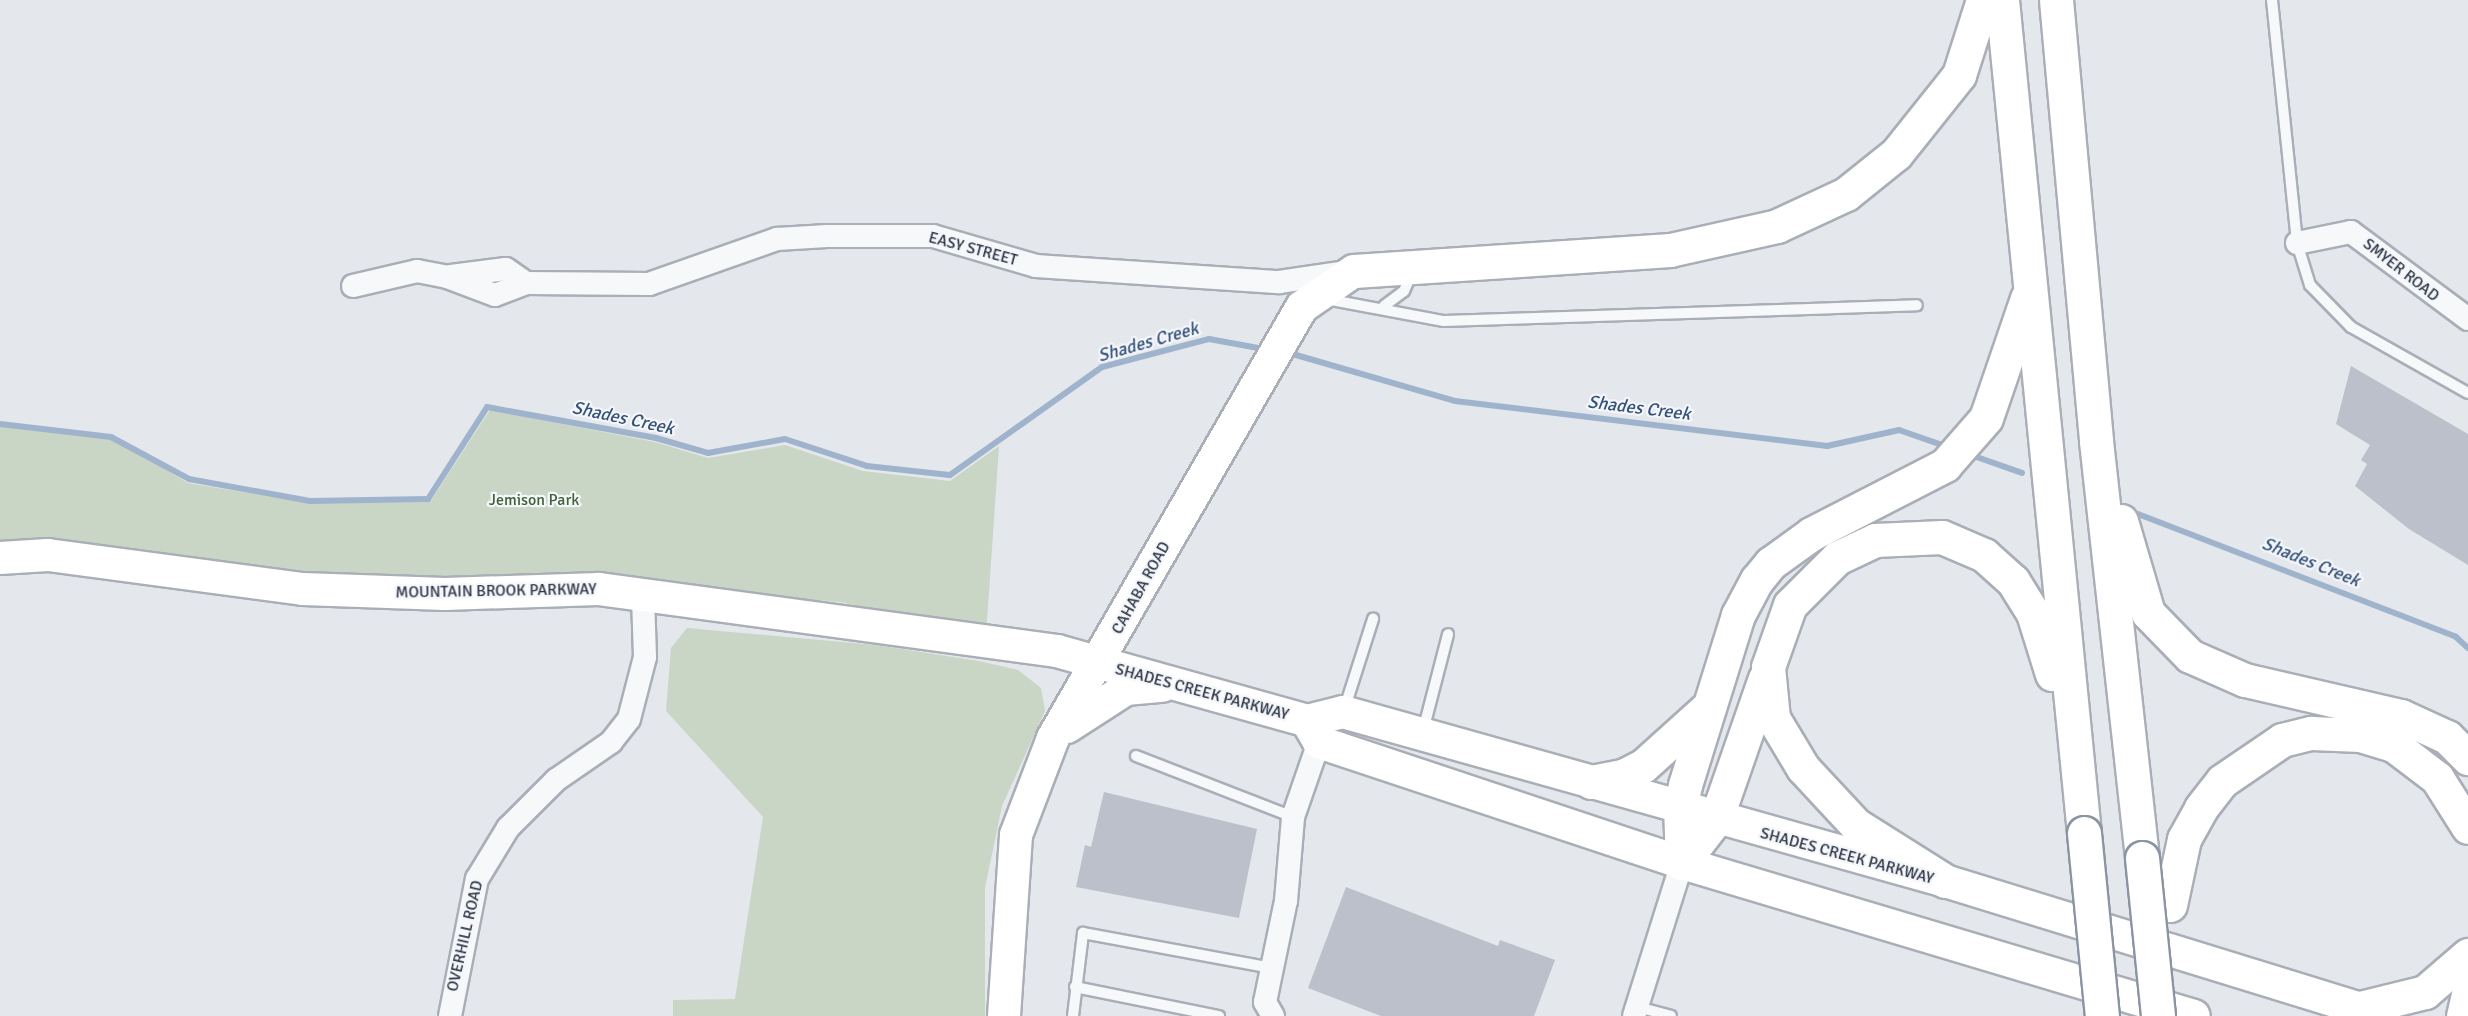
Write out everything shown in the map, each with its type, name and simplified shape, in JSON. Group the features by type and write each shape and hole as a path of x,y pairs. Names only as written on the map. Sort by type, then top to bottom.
{"highway":[{"path":"1354,271 1670,250 1777,226 1846,194 1896,154 1959,75 1983,0"},
{"path":"2002,0 2074,750 2102,1016"},
{"path":"2056,0 2096,441 2158,1016"},
{"path":"1682,863 1680,807 1707,709 1738,615 1771,563 1812,534 1946,465 1986,418 2030,288"},
{"path":"2096,441 2148,613 2190,656 2245,680 2402,716 2447,737 2468,758"},
{"path":"1682,863 1716,819 1790,605 1837,558 1875,540 1942,537 1992,561 2025,597 2074,750"},
{"path":"1768,667 1773,718 1803,768 1856,825 1945,881"},
{"path":"1592,782 1642,766 1707,709"},
{"path":"2181,1016 2170,906 2184,839 2201,808 2222,781 2259,752 2282,740 2312,733 2377,740 2395,746 2437,778 2468,827"},
{"path":"2372,1012 2425,992 2468,955"},
{"path":"2463,1016 2468,994"}],"main road":[{"name":"CAHABA ROAD","path":"1004,1016 1016,835 1053,738 1302,307 1354,271"},
{"name":"MOUNTAIN BROOK PARKWAY","path":"0,558 48,555 303,589 446,594 599,589 643,598 1057,651 1097,663"},
{"name":"SHADES CREEK PARKWAY","path":"1097,663 1178,685 1313,731 1682,863 2194,1016"},
{"path":"1053,738 1126,689 1178,685"},
{"name":"SHADES CREEK PARKWAY","path":"1313,731 1343,712 1716,819 1945,881 2372,1012"}],"street":[{"name":"SMYER ROAD","path":"2297,243 2351,232 2468,319"},
{"name":"EASY STREET","path":"354,286 417,271 447,277 495,295 526,283 649,284 777,239 827,236 933,236 1036,266 1279,282 1354,271"},
{"name":"OVERHILL ROAD","path":"450,1016 477,879 508,828 556,780 611,742 629,719 645,657 643,598"},
{"path":"1266,1011 1272,968 1286,902 1293,817 1313,731"},
{"path":"1636,1011 1682,863"}],"lane":[{"path":"2272,0 2297,243 2310,285 2351,327 2468,393"},
{"path":"1384,306 1404,291 1413,267"},
{"path":"1316,297 1384,306 1444,321 1917,305"},
{"path":"1343,712 1373,619"},
{"path":"1422,734 1448,633"},
{"path":"1136,756 1293,817"},
{"path":"1073,1016 1083,933 1272,968"},
{"path":"1075,987 1219,1016"},
{"path":"1636,1011 1671,1016"}],"green space":[{"name":"Jemison Park","path":"490,410 655,442 708,458 785,445 863,471 950,481 999,446 986,636 841,602 593,582 287,575 0,541 0,422 111,437 188,483 310,503 430,502"},
{"path":"687,628 876,645 979,661 1018,670 1041,688 1045,711 1002,806 985,888 985,1016 673,1016 673,1000 735,999 763,817 666,711 671,648"}],"building":[{"path":"2351,366 2468,434 2468,565 2409,529 2355,486 2367,464 2361,460 2370,445 2336,424"},
{"path":"1104,792 1257,829 1239,918 1076,887 1085,845 1091,847"},
{"path":"1346,887 1498,946 1500,940 1555,960 1534,1016 1381,1016 1308,988"}],"waterway":[{"name":"Shades Creek","path":"0,424 111,437 189,479 310,501 428,499 487,407 656,438 708,453 785,439 867,466 950,475 1102,367 1209,339 1258,348"},
{"name":"Shades Creek","path":"1296,355 1455,401 1827,446 1899,430 1945,446"},
{"name":"Shades Creek","path":"1971,455 2022,473"},
{"name":"Shades Creek","path":"2138,514 2456,637 2468,648"}]}
